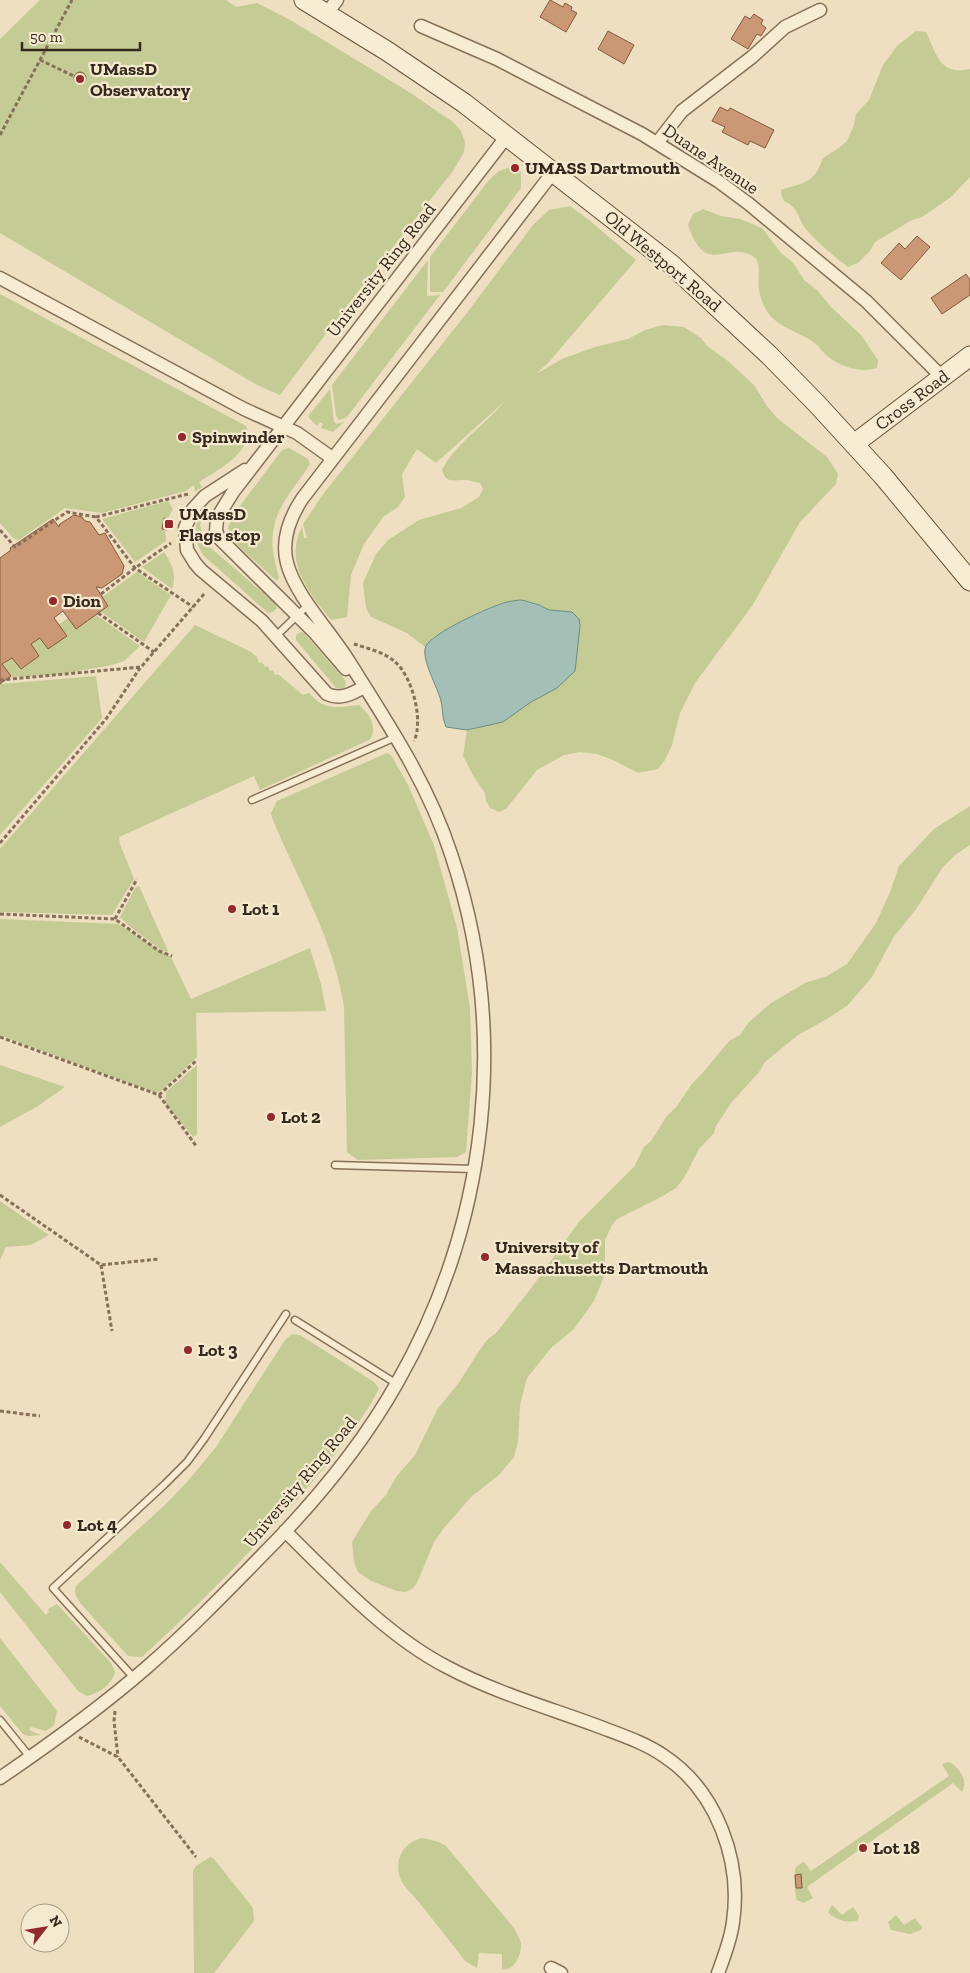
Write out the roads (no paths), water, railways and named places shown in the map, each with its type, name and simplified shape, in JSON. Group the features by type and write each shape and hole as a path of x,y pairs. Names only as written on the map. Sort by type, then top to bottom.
{"main road":[{"name":"Old Westport Road","path":"304,0 332,7 554,171 671,264 769,355 854,444 970,581"},
{"name":"Cross Road","path":"854,444 970,356"}],"street":[{"path":"657,143 682,111 752,56 785,27 820,10"},
{"name":"Duane Avenue","path":"421,26 497,59 657,143 718,181 749,204 866,301 904,337 942,378"},
{"name":"University Ring Road","path":"364,687 298,615 223,543 216,531 217,518 259,458 507,136"},
{"name":"University Ring Road","path":"0,1778 134,1678 224,1596 285,1531 352,1450 397,1384 425,1329 444,1284 460,1234 475,1169 483,1113 484,1032 476,953 466,905 451,852 432,805 407,755 346,656 296,586 290,573 285,552 285,539 290,519 332,458 554,171"},
{"path":"0,278 244,409 284,426 332,458"},
{"path":"259,458 234,478 198,502 187,521 186,543 195,563 232,594 276,636 327,694 333,697 345,696 364,687"},
{"path":"285,1531 401,1639 424,1654 472,1679 644,1745 664,1756 690,1779 711,1807 724,1836 732,1862 736,1888 733,1924 718,1973"}],"lane":[{"path":"276,636 309,604"},
{"path":"252,800 396,737"},
{"path":"335,1165 475,1169"},
{"path":"134,1678 53,1588 187,1462 286,1314"},
{"path":"295,1320 397,1384"},
{"path":"0,1720 30,1757"}],"water":[{"path":"522,600 549,610 572,612 579,619 580,626 575,671 557,688 531,702 503,722 467,730 446,727 441,701 425,657 426,646 439,634 476,614 507,602"}],"place":[{"name":"UMassD Observatory","path":"80,79"},
{"name":"UMASS Dartmouth","path":"515,168"},
{"name":"Spinwinder","path":"182,437"},
{"name":"UMassD Flags stop","path":"169,524"},
{"name":"Dion","path":"53,601"},
{"name":"Lot 1","path":"232,909"},
{"name":"Lot 2","path":"271,1117"},
{"name":"University of Massachusetts Dartmouth","path":"485,1257"},
{"name":"Lot 3","path":"188,1350"},
{"name":"Lot 4","path":"67,1525"},
{"name":"Lot 18","path":"863,1848"}]}
